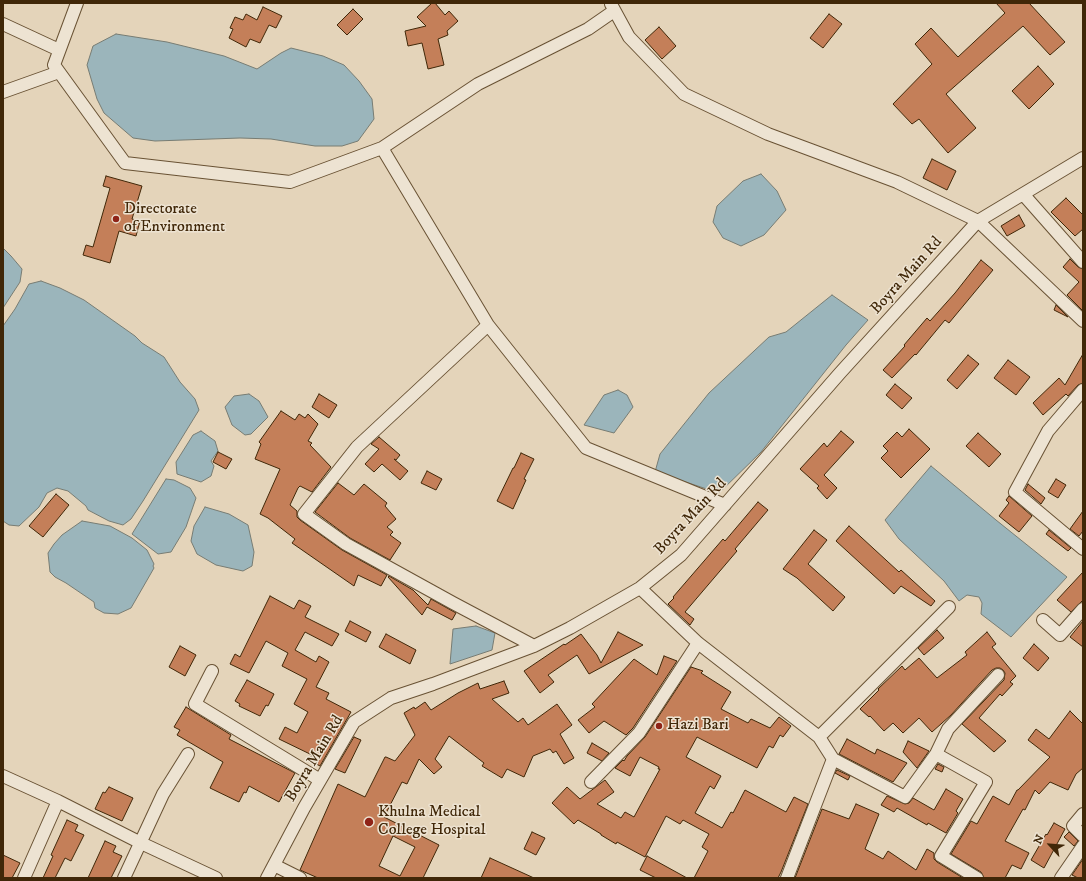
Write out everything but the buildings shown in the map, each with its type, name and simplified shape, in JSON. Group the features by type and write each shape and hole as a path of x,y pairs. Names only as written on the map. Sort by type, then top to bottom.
{"street":[{"path":"77,3 54,65 125,163 290,182 382,148 478,84 588,28 612,7 630,37 684,94 768,134 897,182 978,221 1083,321"},
{"path":"3,24 59,50"},
{"path":"3,92 59,72"},
{"path":"382,148 488,325 586,448 725,505"},
{"name":"Boyra Main Rd","path":"266,878 354,722 391,698 534,646 570,628 640,588 681,555 840,373 978,221 1083,158"},
{"path":"1023,194 1083,262"},
{"path":"488,325 357,447 304,514 346,544 534,646"},
{"path":"1083,390 1048,431 1014,492 1083,549"},
{"path":"640,588 698,643 819,736 834,759 905,797 936,754 948,729 998,675"},
{"path":"819,736 949,607"},
{"path":"1043,620 1060,635 1083,609"},
{"path":"591,782 639,733 698,643"},
{"path":"212,671 195,704 320,780"},
{"path":"124,878 163,794 188,754"},
{"path":"936,754 986,782 941,856 977,878"},
{"path":"786,878 834,759"},
{"path":"3,776 58,801 141,843 216,878"},
{"path":"24,878 58,801"},
{"path":"1083,814 1073,826 1083,836"},
{"path":"1061,878 1083,846"},
{"path":"274,865 300,878"}],"water":[{"path":"116,34 167,42 224,56 257,69 291,48 323,56 344,65 359,81 372,99 374,119 358,141 342,146 315,146 271,139 240,138 155,141 133,138 104,113 97,99 87,65 93,46"},
{"path":"761,174 777,191 786,210 764,235 741,246 723,238 713,222 717,206 743,181"},
{"path":"3,248 22,269 20,282 3,308"},
{"path":"41,281 60,288 84,300 135,336 142,343 164,357 180,382 195,399 199,410 143,501 131,519 123,525 109,521 88,510 86,506 68,491 57,488 47,493 39,507 19,526 9,525 3,521 3,326 15,309 29,284"},
{"path":"832,295 868,320 846,345 761,452 719,493 655,472 660,454 709,393 769,337 786,332"},
{"path":"618,390 627,395 633,407 614,433 584,425 604,395"},
{"path":"249,394 259,401 268,417 251,434 245,435 232,425 225,407 234,396"},
{"path":"201,431 215,441 218,451 211,461 214,466 211,476 201,482 177,474 176,462 193,435"},
{"path":"931,466 1067,577 1011,637 981,614 982,603 979,597 967,595 959,601 944,581 899,539 885,520"},
{"path":"166,479 174,480 190,488 196,498 186,527 171,552 158,554 132,534"},
{"path":"205,507 229,514 248,525 254,552 252,566 243,571 216,565 197,554 191,541 194,526"},
{"path":"82,521 110,526 132,538 147,550 154,564 154,568 131,608 118,614 104,613 95,608 94,602 55,577 50,572 48,553 62,535"},
{"path":"476,626 495,633 492,650 450,664 453,629"}],"place":[{"name":"Directorate of Environment","path":"116,219"},
{"name":"Hazi Bari","path":"659,726"},
{"name":"Khulna Medical College Hospital","path":"369,822"}]}
